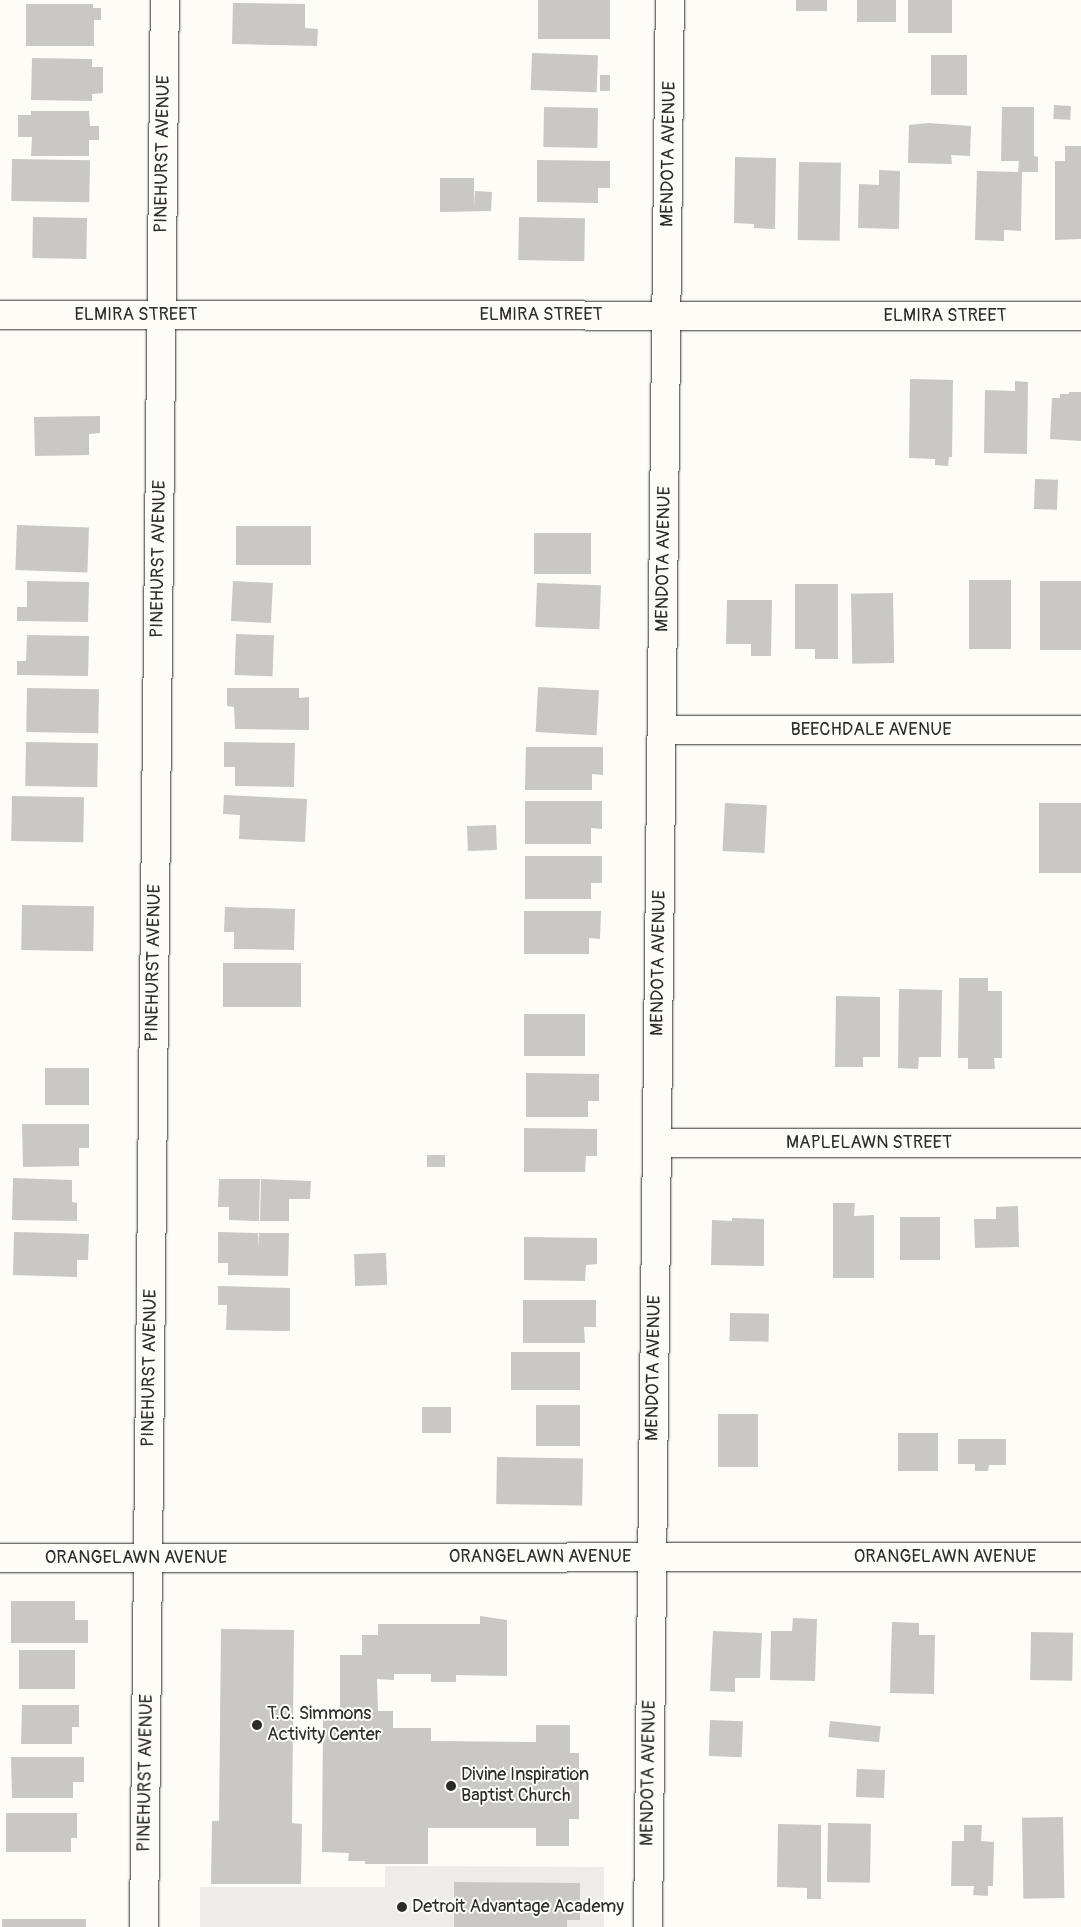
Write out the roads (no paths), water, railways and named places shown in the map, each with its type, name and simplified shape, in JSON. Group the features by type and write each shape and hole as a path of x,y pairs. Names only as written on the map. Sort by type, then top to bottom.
{"street":[{"name":"PINEHURST AVENUE","path":"144,1927 165,0"},
{"name":"MENDOTA AVENUE","path":"648,1927 670,0"},
{"name":"ELMIRA STREET","path":"0,315 1081,316"},
{"name":"BEECHDALE AVENUE","path":"662,730 1081,730"},
{"name":"MAPLELAWN STREET","path":"657,1143 1081,1143"},
{"name":"ORANGELAWN AVENUE","path":"0,1558 1081,1557"}],"place":[{"name":"T.C. Simmons Activity Center","path":"257,1725"},
{"name":"Divine Inspiration Baptist Church","path":"451,1786"},
{"name":"Detroit Advantage Academy","path":"402,1907"}]}
